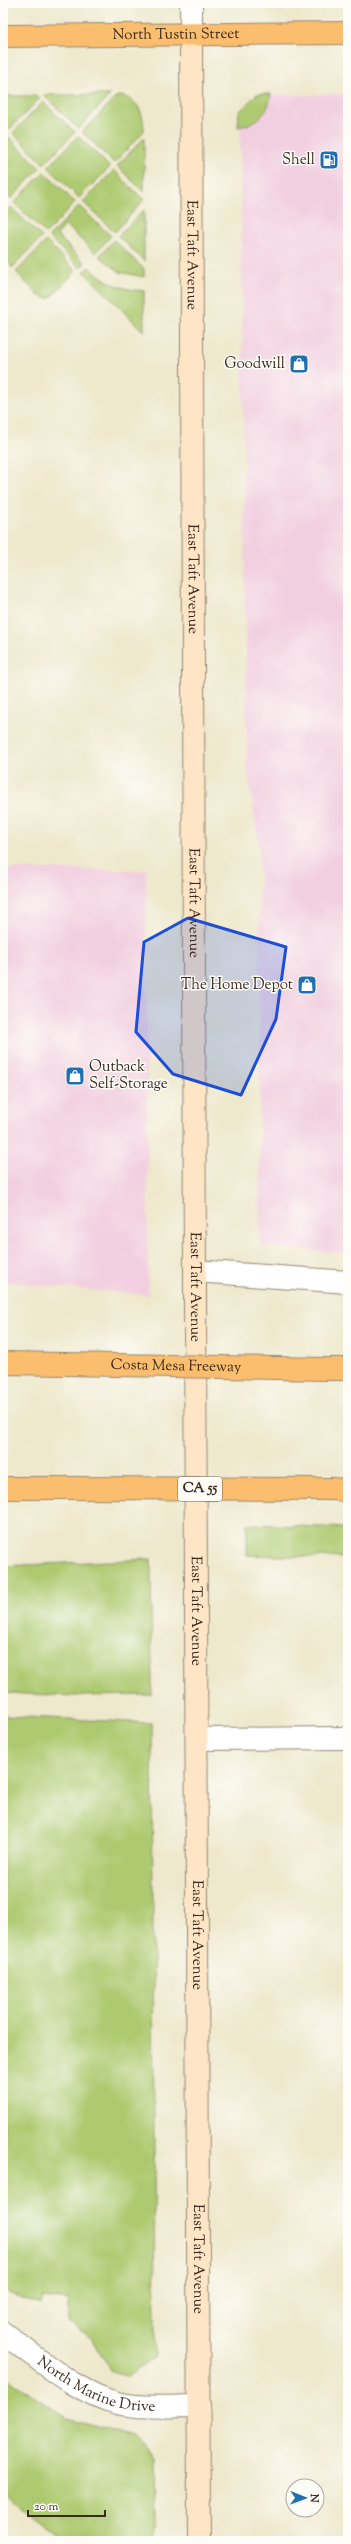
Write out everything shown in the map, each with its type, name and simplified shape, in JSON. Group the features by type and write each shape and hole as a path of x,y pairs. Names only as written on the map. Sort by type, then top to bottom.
{"main road":[{"name":"North Tustin Street","path":"3,36 191,33 348,33"},
{"name":"East Taft Avenue","path":"191,33 200,2541"},
{"name":"Costa Mesa Freeway","path":"3,1363 348,1369"},
{"name":"CA 55","path":"3,1488 340,1490"}],"street":[{"path":"191,3 191,33"},
{"path":"195,1271 348,1282"},
{"path":"197,1739 348,1738"},
{"name":"North Marine Drive","path":"3,2333 70,2380 102,2398 118,2403 143,2406 199,2406"}],"highlighted area":[{"path":"188,918 286,947 276,1019 241,1095 173,1074 136,1032 144,942"}],"shaded area":[{"path":"348,94 348,1253 260,1246 259,848 247,765 240,112 258,96"},
{"name":"Outback Self-Storage","path":"3,869 146,870 148,1295 3,1282"}],"green space":[{"path":"257,94 271,94 268,107 256,120 245,126 238,127 239,112"},
{"path":"44,95 110,95 78,129"},
{"path":"3,96 37,96 40,98 9,130 3,124"},
{"path":"117,96 130,99 135,103 143,118 144,131 114,163 82,132"},
{"path":"43,102 75,132 44,164 13,133"},
{"path":"78,136 110,167 79,198 48,167"},
{"path":"9,137 40,168 11,199 3,192 3,143"},
{"path":"144,138 144,192 117,166"},
{"path":"114,170 144,200 115,232 83,202"},
{"path":"44,172 75,202 46,234 14,203"},
{"path":"79,206 111,236 95,253 66,225 57,235 85,263 80,268 49,237"},
{"path":"11,207 42,237 12,268 3,250 3,215"},
{"path":"144,210 144,261 118,236"},
{"path":"114,240 144,269 144,277 120,272 99,256"},
{"path":"46,241 76,271 49,299 38,295 16,272"},
{"path":"89,267 101,277 114,284 128,289 144,291 144,332 84,272"},
{"path":"247,1524 348,1528 348,1558 247,1555"},
{"path":"151,1559 152,1695 77,1696 3,1693 3,1566"},
{"path":"3,1716 152,1723 155,2357 128,2377 110,2370 92,2338 69,2323 69,2300 43,2297 41,2305 3,2291"},
{"path":"3,2375 67,2418 134,2436 155,2460 156,2523 153,2541 67,2541 3,2493"}],"place":[{"name":"Shell","path":"329,160"},
{"name":"Goodwill","path":"299,364"},
{"name":"The Home Depot","path":"307,985"},
{"name":"Outback Self-Storage","path":"75,1076"}]}
